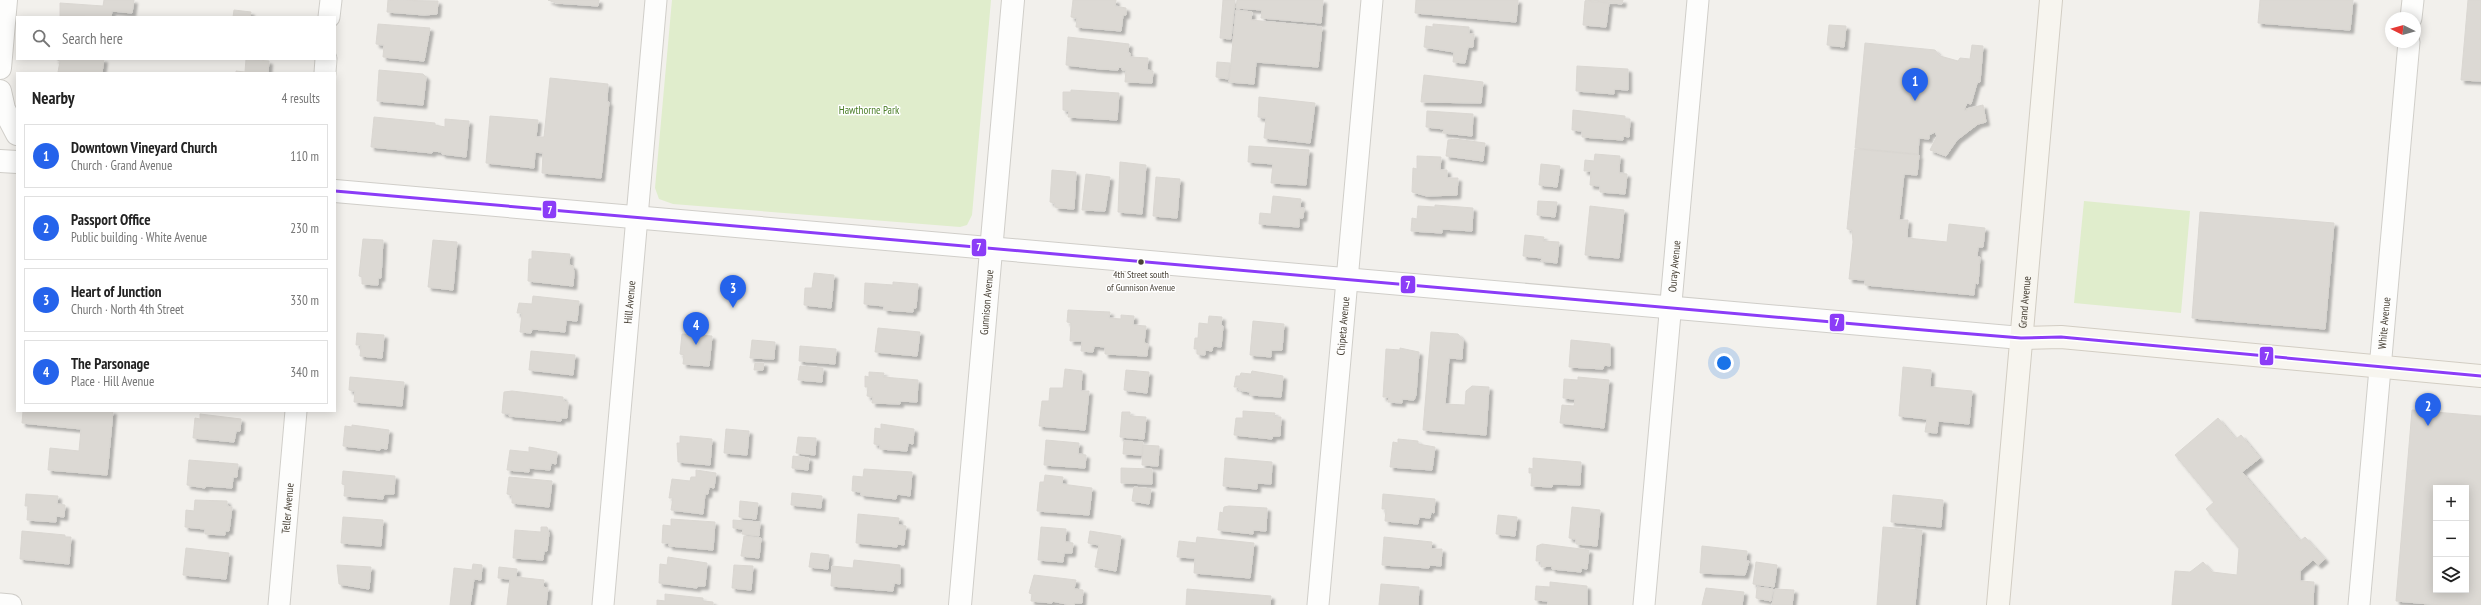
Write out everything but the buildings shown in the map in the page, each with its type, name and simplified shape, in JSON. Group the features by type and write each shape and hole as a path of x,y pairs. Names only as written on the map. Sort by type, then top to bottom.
{"main road":[{"name":"Grand Avenue","path":"1998,605 2051,0"},
{"path":"2021,338 2061,337 2481,376"}],"street":[{"path":"0,68 6,0"},
{"path":"329,16 331,0"},
{"name":"Hill Avenue","path":"603,605 656,0"},
{"name":"Gunnison Avenue","path":"960,605 1014,0"},
{"name":"Chipeta Avenue","path":"1318,605 1372,0"},
{"name":"Ouray Avenue","path":"1644,605 1698,0"},
{"path":"2411,12 2412,0"},
{"name":"White Avenue","path":"2359,605 2408,48"},
{"path":"325,72 326,60"},
{"path":"0,91 4,109 16,132"},
{"path":"0,161 16,162"},
{"path":"336,190 638,215 1347,280 2021,338"},
{"name":"Teller Avenue","path":"279,605 296,412"},
{"path":"0,604 11,605"}],"green space":[{"name":"Hawthorne Park","path":"672,0 991,0 972,215 967,225 960,227 673,204 659,199 655,188"},
{"path":"2084,201 2190,211 2181,313 2074,303"}],"transit line":[{"name":"7","path":"336,191 1935,331 2021,338 2061,337 2481,376"}],"place":[{"name":"Downtown Vineyard Church","path":"1915,101"},
{"name":"4th Street south of Gunnison Avenue","path":"1141,262"},
{"name":"Heart of Junction","path":"733,308"},
{"name":"The Parsonage","path":"696,345"},
{"name":"Passport Office","path":"2428,426"}]}
